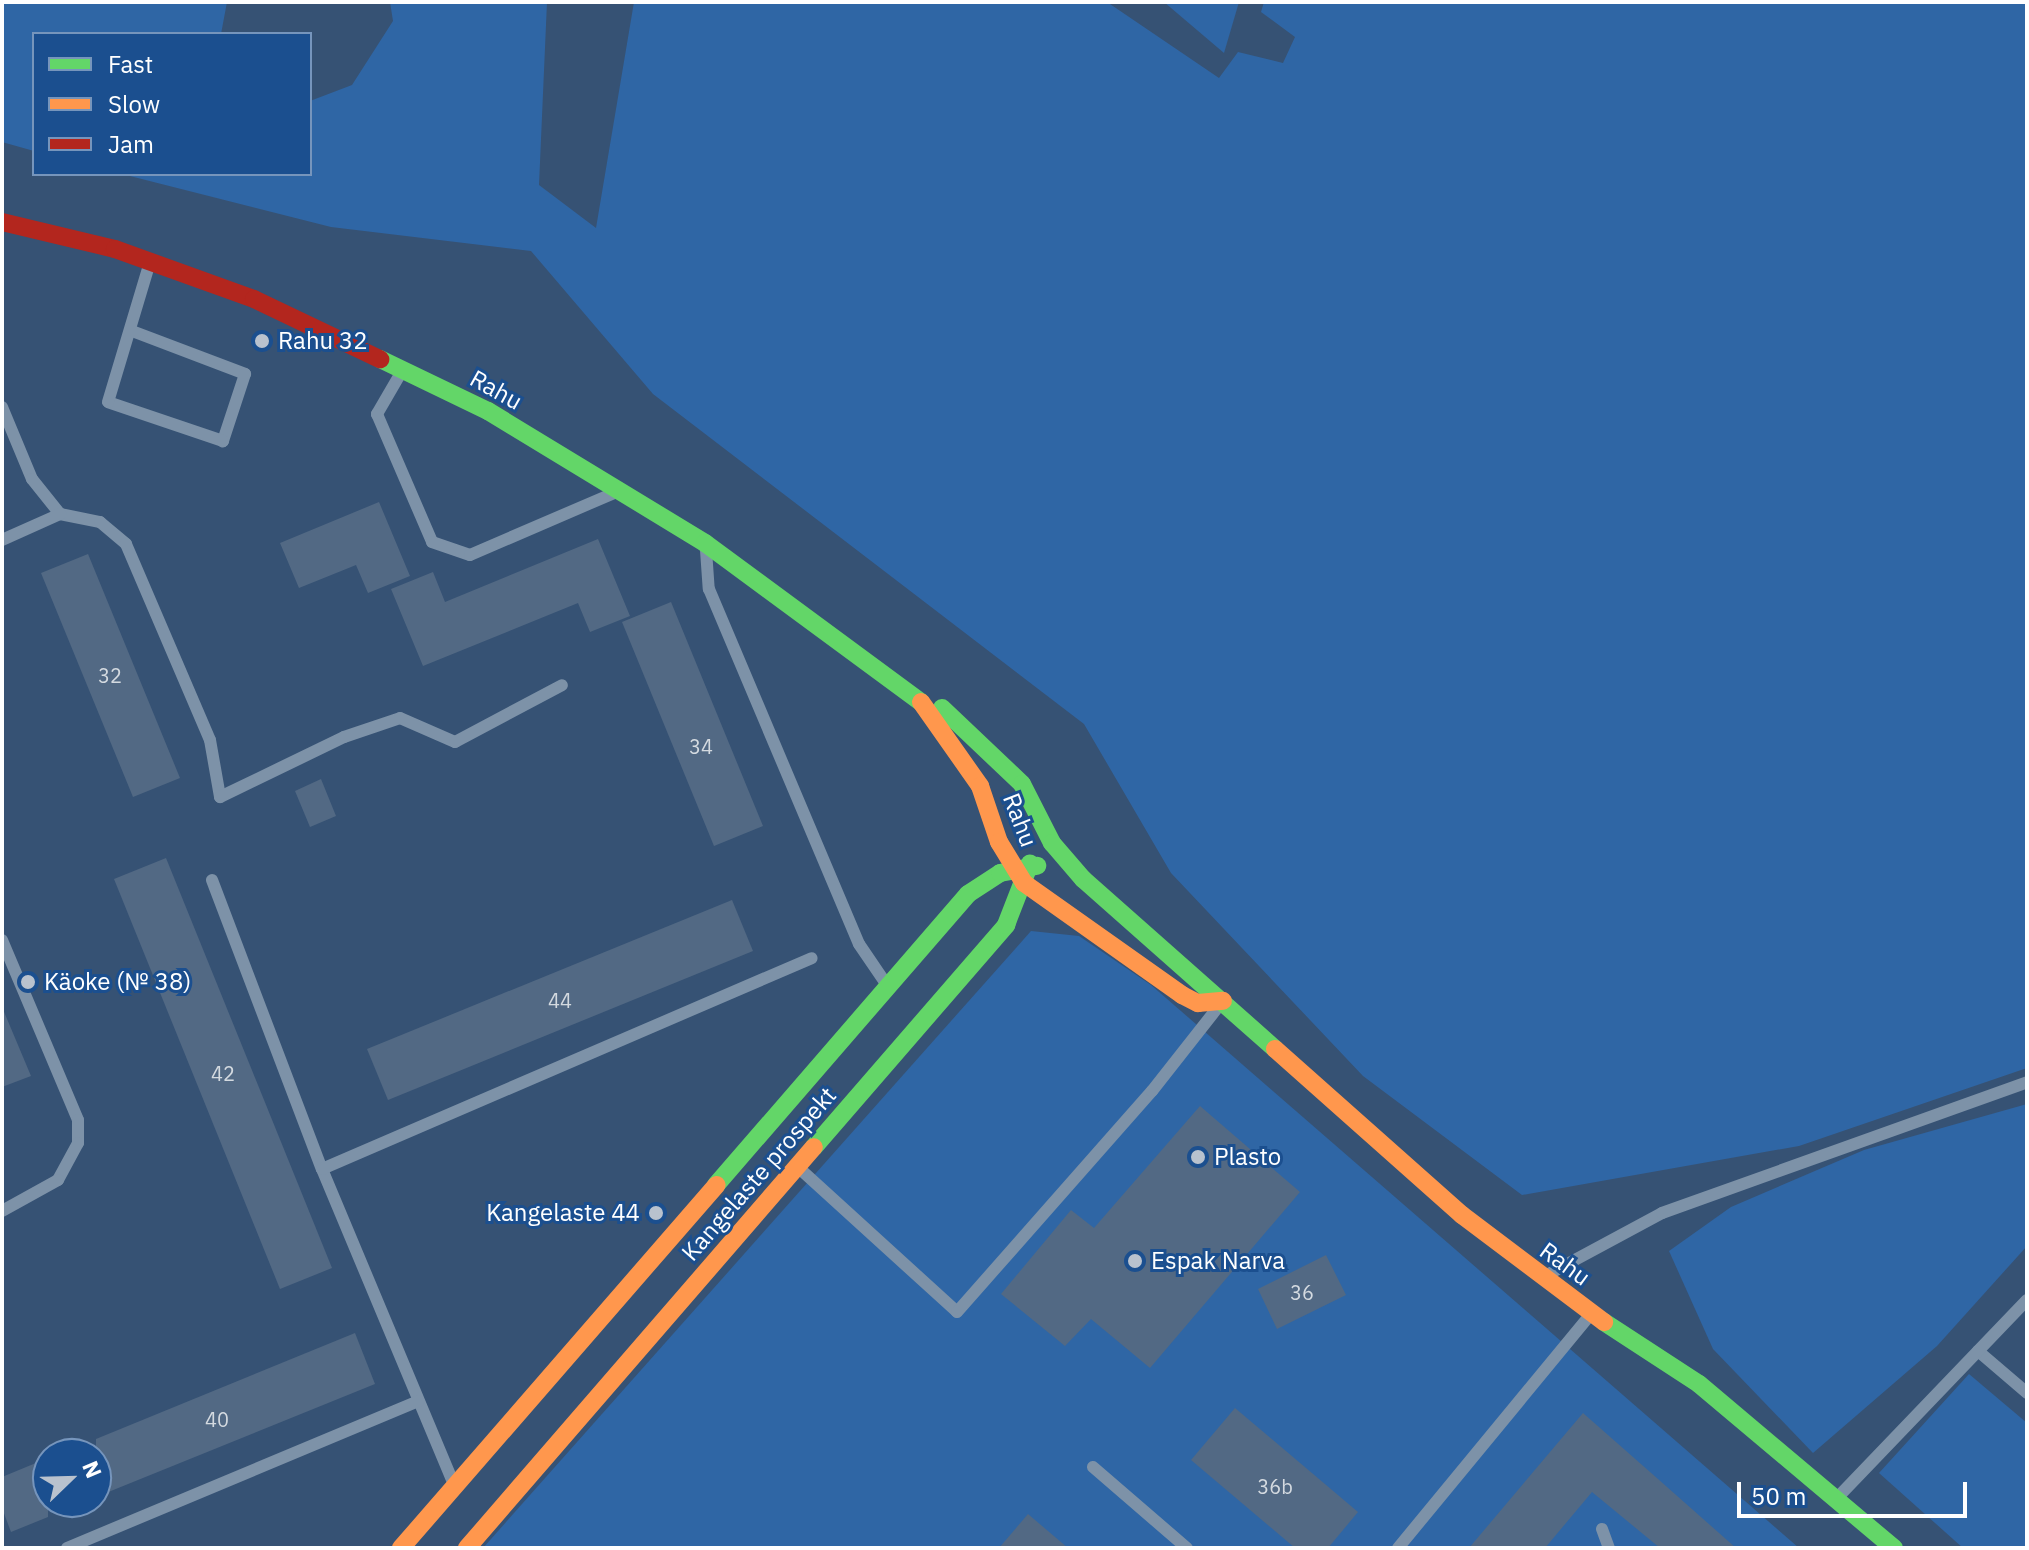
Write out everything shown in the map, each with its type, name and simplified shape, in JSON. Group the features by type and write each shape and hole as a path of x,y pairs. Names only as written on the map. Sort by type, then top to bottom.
{"main road":[{"name":"Rahu","path":"2,222 150,262 254,299 404,369 621,490 705,543 918,697 972,729 1022,784 1052,843 1083,879 1462,1215 1541,1278 1678,1368 1894,1548"},
{"name":"Rahu","path":"918,697 966,765 990,806 1022,873 1067,918 1182,995 1198,1003 1223,1001"},
{"path":"966,765 975,793 978,844"},
{"name":"Kangelaste prospekt","path":"467,1548 1006,925 1022,873 1032,807"},
{"path":"968,894 976,868"},
{"path":"968,894 1022,873 1062,868 1083,879"},
{"name":"Kangelaste prospekt","path":"401,1548 968,894"},
{"path":"1006,925 1034,916 1067,918"}],"lane":[{"path":"132,331 245,374 223,441 108,402 132,331 150,262"},
{"path":"404,369 377,414 432,542 470,555 621,490"},
{"path":"2,407 32,479 60,514"},
{"path":"2,540 60,514 100,522 126,544 210,740 220,797 344,737 400,718 455,742 562,685"},
{"path":"705,543 709,589 859,944 889,987"},
{"path":"212,880 322,1169 455,1487"},
{"path":"2,940 78,1120 78,1143 58,1180 2,1211"},
{"path":"322,1169 812,958"},
{"path":"798,1167 957,1312 1152,1091 1223,1001"},
{"path":"1541,1278 1662,1213 2027,1082"},
{"path":"1836,1498 2027,1300"},
{"path":"1398,1548 1592,1313"},
{"path":"1978,1351 2027,1393"},
{"path":"67,1548 419,1401"},
{"path":"1093,1467 1187,1548"},
{"path":"1602,1529 1609,1548"}],"shaded area":[{"path":"2,2 227,2 221,32 32,32 32,150 2,142"},
{"path":"390,2 547,2 539,185 596,228 634,2 1107,2 1219,78 1238,52 1283,63 1295,37 1261,12 1264,2 2027,2 2027,1068 1799,1146 1522,1195 1363,1076 1171,873 1084,724 653,394 531,251 331,227 130,176 312,176 312,100 352,85 393,21"},
{"path":"1164,2 1239,2 1224,53"},
{"path":"1031,931 1079,936 1151,985 1799,1548 483,1548"},
{"path":"2027,1104 2027,1246 1937,1346 1813,1453 1713,1349 1669,1251 1731,1207 1864,1150"},
{"path":"1969,1374 2027,1423 2027,1548 1963,1548 1879,1473"}],"building":[{"path":"379,502 410,576 368,593 356,565 299,588 280,543"},
{"path":"598,539 630,616 590,632 578,603 423,666 391,589 433,572 445,602"},
{"path":"88,554 180,778 133,797 41,573"},
{"path":"671,602 763,826 714,846 622,622"},
{"path":"321,779 336,816 310,827 295,791"},
{"path":"166,858 332,1268 280,1289 114,879"},
{"path":"732,900 753,951 388,1100 367,1049"},
{"path":"2,1007 31,1076 2,1087"},
{"name":"Espak Narva","path":"1200,1106 1300,1192 1150,1368 1091,1319 1065,1346 1001,1294 1071,1210 1094,1228"},
{"path":"1326,1255 1346,1295 1277,1329 1258,1289"},
{"path":"355,1333 375,1384 112,1491 112,1438 98,1438"},
{"path":"1235,1408 1358,1512 1328,1548 1295,1548 1191,1460"},
{"path":"1583,1413 1736,1548 1660,1548 1592,1492 1545,1548 1469,1548"},
{"path":"32,1465 32,1518 46,1518 11,1532 2,1508 2,1477"},
{"path":"1028,1514 1068,1548 999,1548"}],"traffic: fast":[{"path":"380,359 488,411 705,543 921,702"},
{"path":"942,708 1022,784 1052,843 1083,879 1275,1049"},
{"path":"814,1147 1006,925 1030,863"},
{"path":"716,1185 968,894 1000,873 1037,866"},
{"path":"1604,1322 1699,1384 1894,1548"}],"traffic: slow":[{"path":"921,702 980,786 999,842 1024,883 1182,995 1198,1003 1223,1001"},
{"path":"1275,1049 1462,1215 1604,1322"},
{"path":"467,1548 814,1147"},
{"path":"401,1548 716,1185"}],"traffic: jam":[{"path":"2,222 115,249 254,299 380,359"}],"place":[{"name":"Rahu 32","path":"262,341"},
{"name":"Käoke (№ 38)","path":"28,982"},
{"name":"Plasto","path":"1198,1157"},
{"name":"Kangelaste 44","path":"656,1213"},
{"name":"Espak Narva","path":"1135,1261"}]}
